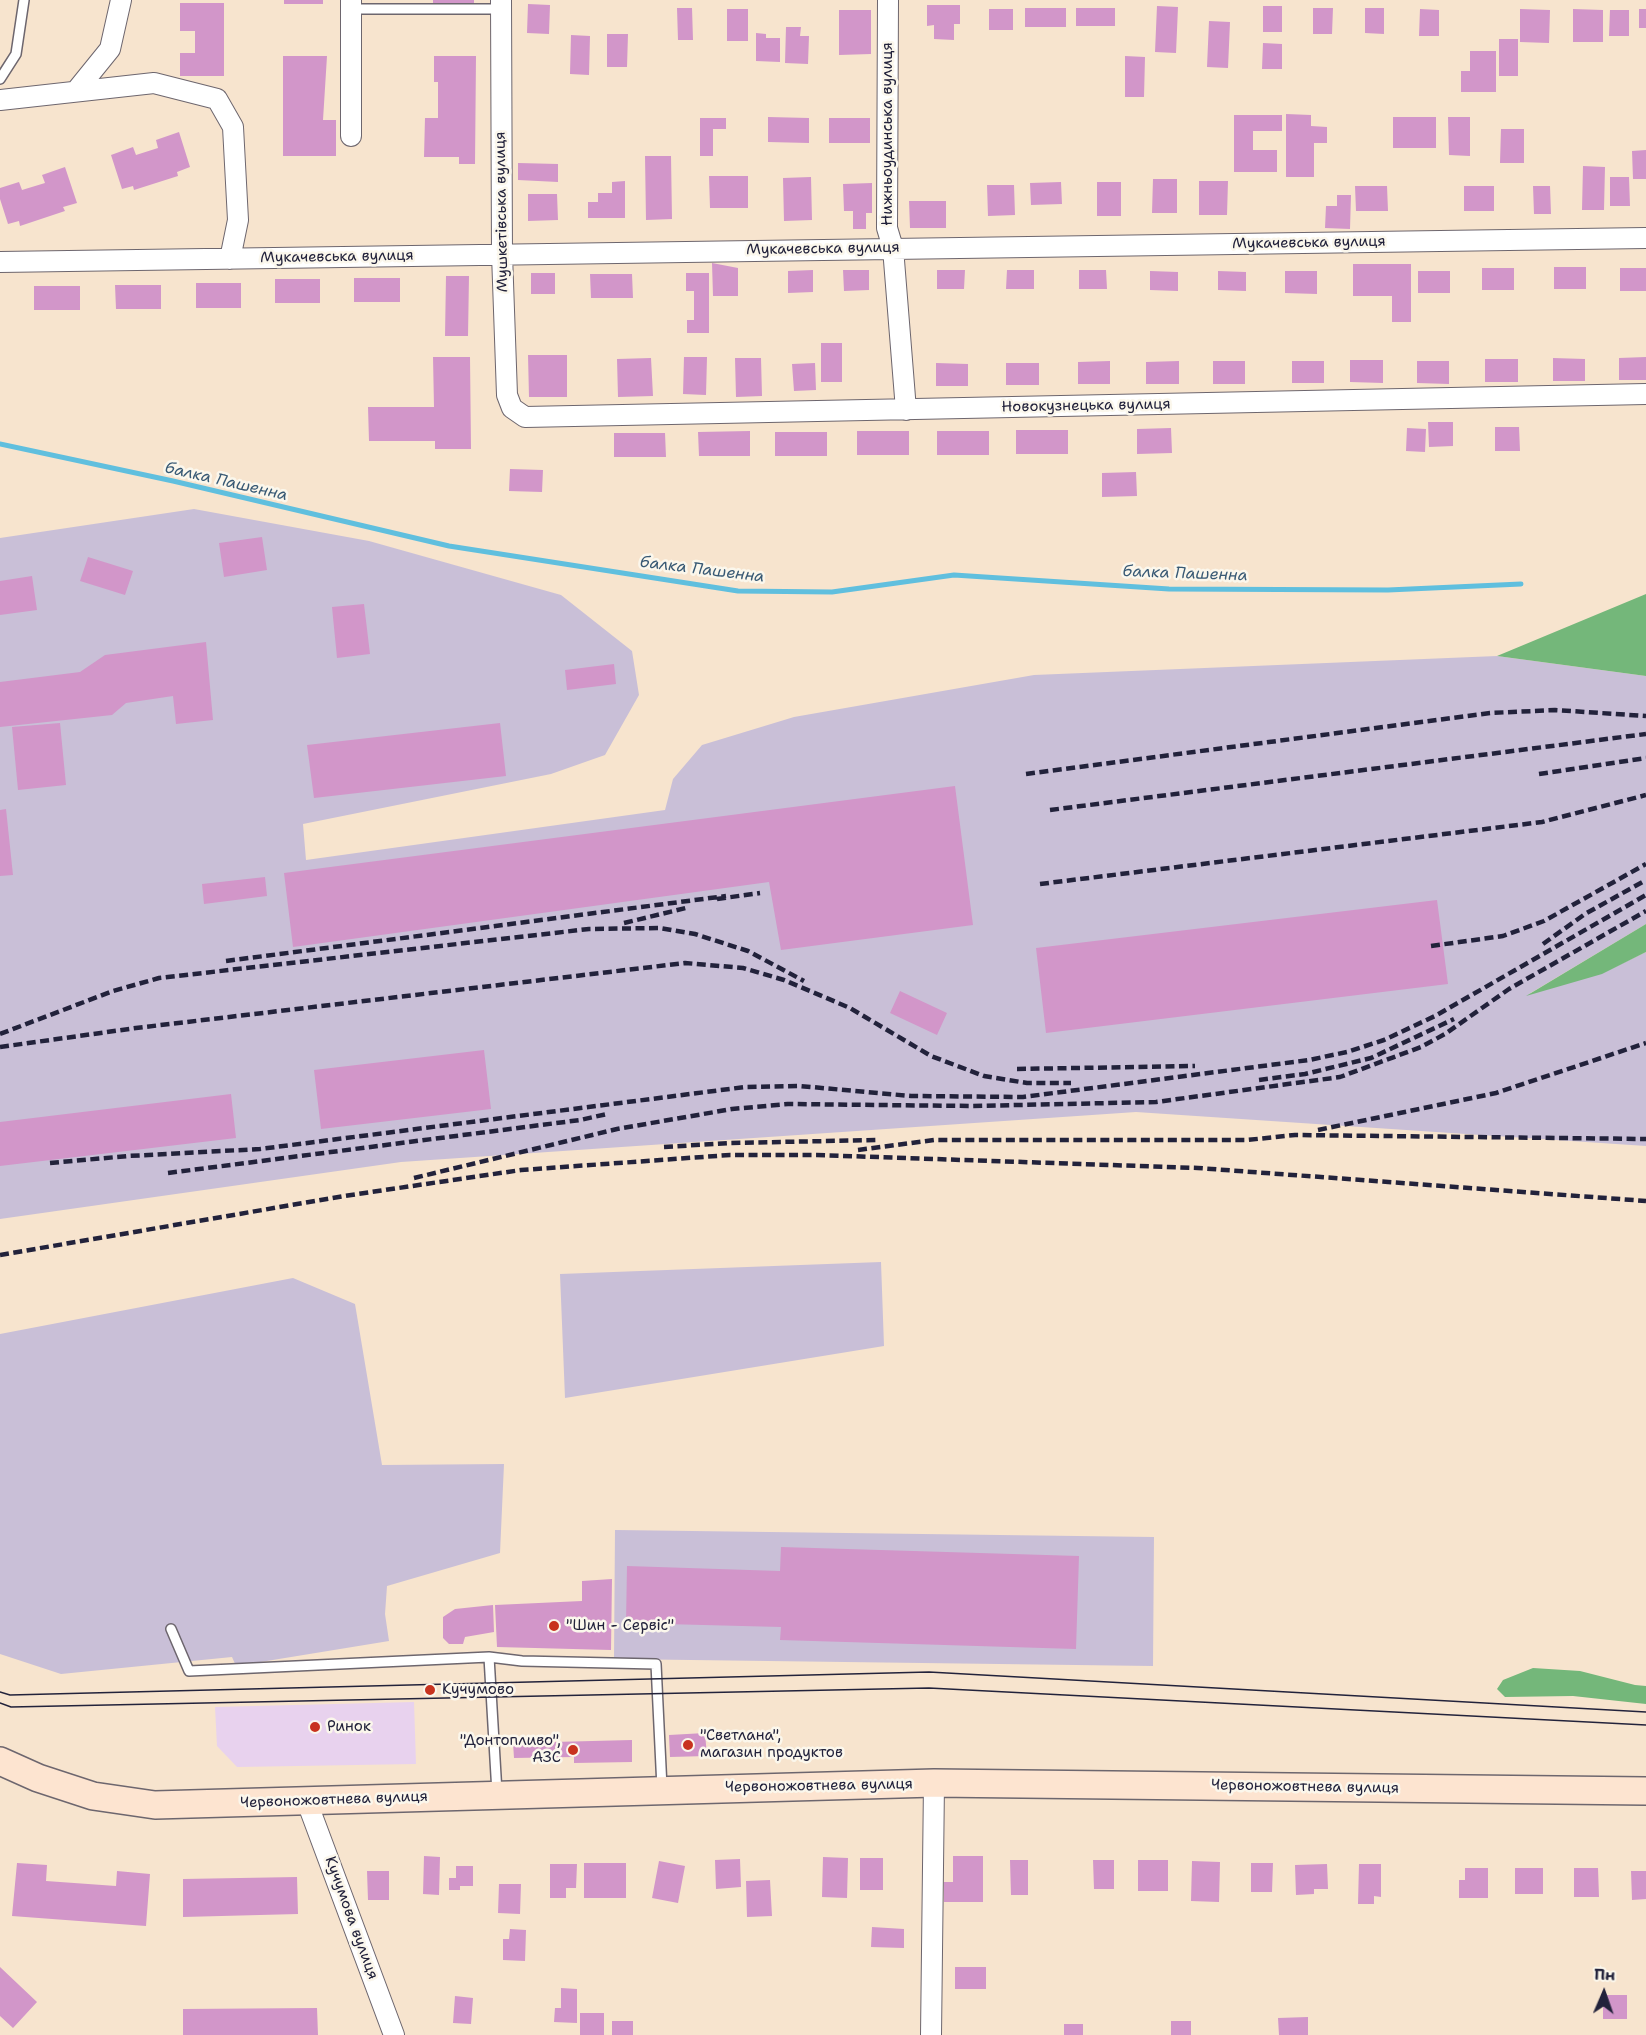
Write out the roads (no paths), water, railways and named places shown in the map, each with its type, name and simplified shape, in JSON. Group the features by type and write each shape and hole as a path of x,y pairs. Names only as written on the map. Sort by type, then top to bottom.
{"main road":[{"name":"Червоножовтнева вулиця","path":"0,1761 38,1778 93,1796 155,1805 934,1783 1646,1791"}],"street":[{"path":"76,92 110,49 121,0"},
{"name":"Нижньоудинська вулиця","path":"888,0 887,228 893,248 906,411"},
{"path":"351,4 351,136"},
{"name":"Мушкетівська вулиця","path":"501,4 502,254 507,395 512,408 525,417"},
{"path":"0,100 154,83 217,99 233,127 238,220 230,259"},
{"name":"Мукачевська вулиця","path":"0,262 1646,238"},
{"name":"Новокузнецька вулиця","path":"525,417 906,411 1646,394"},
{"path":"931,2035 934,1783"},
{"name":"Кучумова вулиця","path":"307,1802 394,2035"}],"lane":[{"path":"0,79 16,54 24,0"},
{"path":"351,4 501,4"},
{"path":"171,1629 189,1671 489,1657 522,1661 656,1664 662,1789"},
{"path":"489,1657 497,1795"}],"waterway":[{"name":"балка Пашенна","path":"0,444 173,481 449,546 738,591 832,592 954,575 1169,589 1388,590 1521,584"}],"tram line":[{"path":"0,1692 10,1695 929,1672 1646,1712"},
{"path":"0,1703 11,1707 929,1688 1646,1725"}],"railway":[{"path":"1026,774 1490,713 1555,710 1646,716"},
{"path":"1050,810 1646,734"},
{"path":"1539,774 1646,758"},
{"path":"1040,884 1542,822 1646,795"},
{"path":"1431,946 1503,936 1544,921 1646,864"},
{"path":"1543,944 1585,914 1646,880"},
{"path":"717,899 760,893"},
{"path":"50,1163 260,1149 745,1087 800,1086 911,1096 1023,1097 1309,1060 1347,1052 1384,1040 1435,1016 1646,895"},
{"path":"226,961 726,896"},
{"path":"624,923 686,908"},
{"path":"414,1178 617,1129 732,1109 788,1104 972,1106 1156,1102 1340,1077 1421,1047 1445,1034 1509,989 1646,911"},
{"path":"0,1034 113,991 159,978 589,929 660,928 695,934 748,951 804,981"},
{"path":"0,1047 136,1028 685,963 743,968 784,980 850,1008 931,1056 984,1076 1027,1083 1071,1083"},
{"path":"1259,1080 1305,1074 1371,1058 1454,1019"},
{"path":"1318,1130 1496,1093 1646,1043"},
{"path":"1017,1069 1195,1066"},
{"path":"168,1173 580,1120 607,1114"},
{"path":"858,1150 934,1140 1247,1140 1295,1135 1646,1139"},
{"path":"664,1147 730,1143 877,1140"},
{"path":"0,1255 344,1196 521,1170 730,1155 817,1155 1198,1168 1646,1201"}],"place":[{"name":"\"Шин - Сервіс\"","path":"554,1626"},
{"name":"Кучумово","path":"430,1690"},
{"name":"Ринок","path":"315,1727"},
{"name":"\"Светлана\", магазин продуктов","path":"688,1745"},
{"name":"\"Донтопливо\", АЗС","path":"573,1750"}]}
